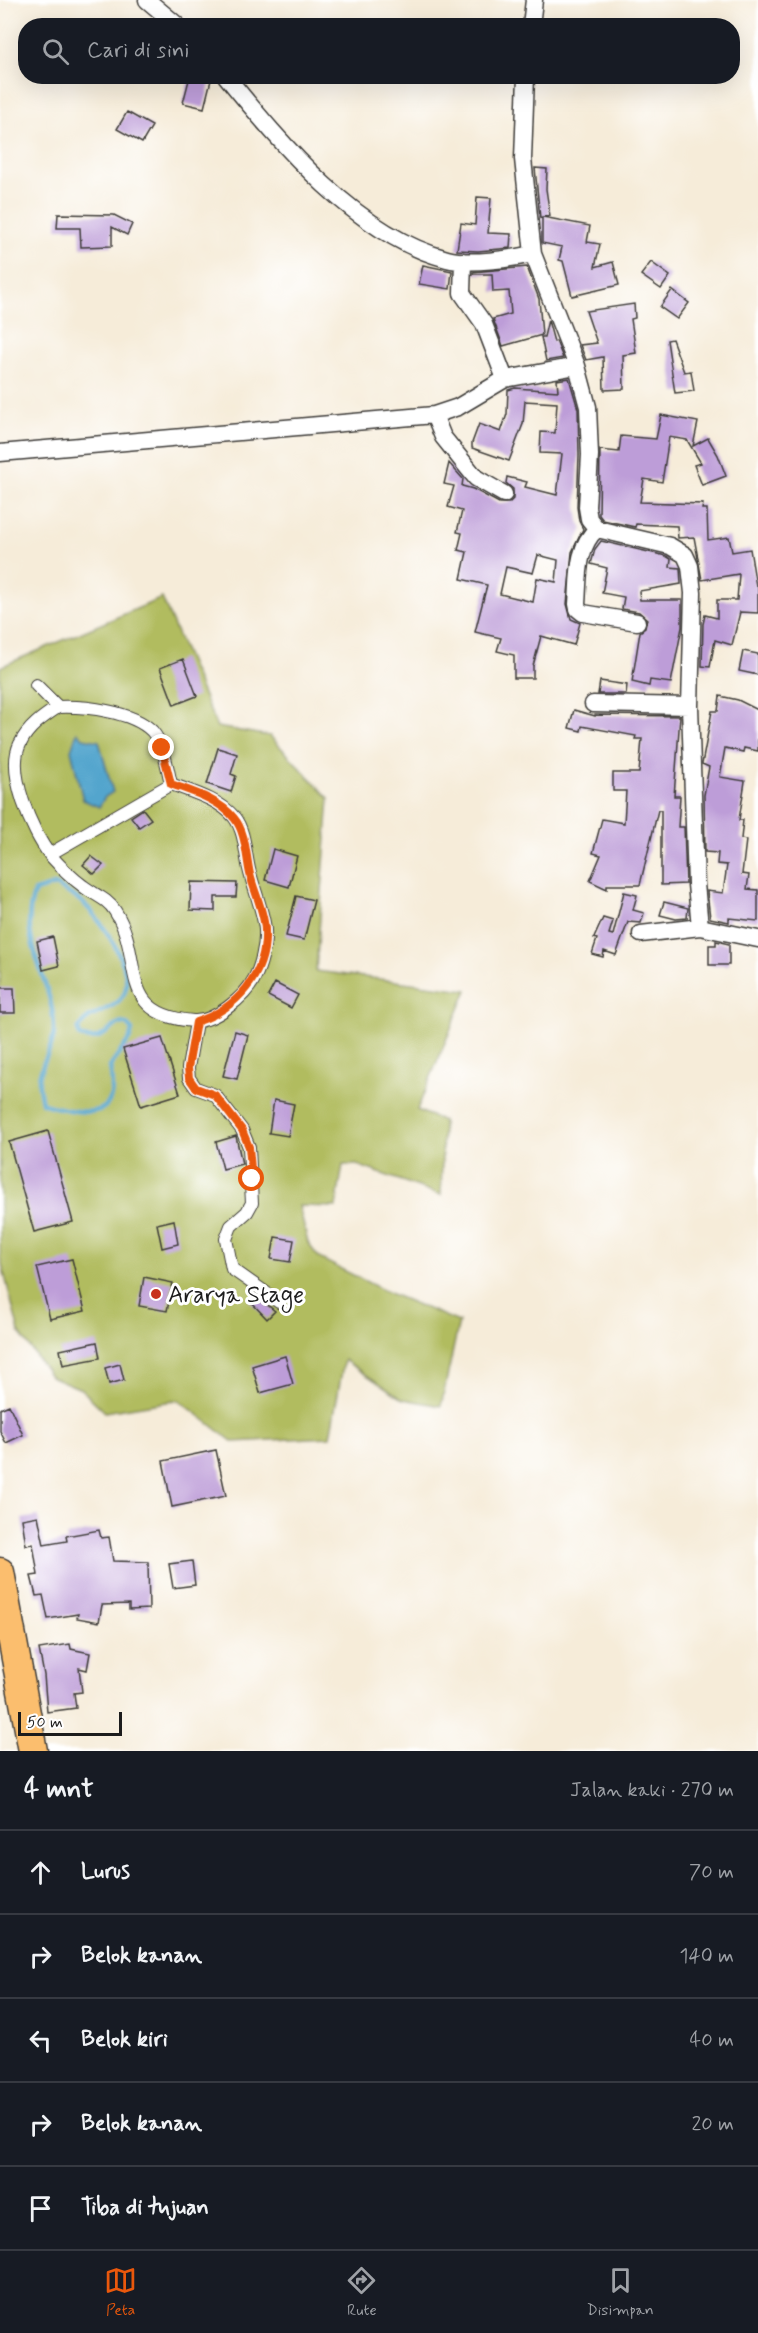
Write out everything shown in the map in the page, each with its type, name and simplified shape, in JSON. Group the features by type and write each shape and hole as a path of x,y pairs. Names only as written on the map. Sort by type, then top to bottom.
{"highway":[{"path":"0,1572 33,1751"}],"street":[{"path":"147,0 168,18"},
{"path":"532,18 534,0"},
{"path":"232,84 265,124 306,167 349,207 386,231 423,251 449,260 463,261 533,254"},
{"path":"526,84 523,159 533,254 577,366 588,407 590,454 587,507 589,519 597,529 670,546 685,555 690,566 693,593 690,706 696,884 700,927"},
{"path":"463,261 462,293 484,324 505,379"},
{"path":"0,453 434,415 458,408 505,379 577,366"},
{"path":"434,415 443,436 476,478 504,494"},
{"path":"597,529 588,536 582,551 578,609 583,613 637,622"},
{"path":"36,685 58,707"},
{"path":"593,704 690,706"},
{"path":"81,706 113,713 142,723 153,732 162,748 171,784 208,798 226,809 236,819 241,829 254,892 266,929 264,947 254,980 227,1009 196,1022 171,1018 154,1012 145,1003 137,986 130,950 114,909 101,896 84,887 50,854 31,822 16,771 19,746 35,722 58,707 81,706"},
{"path":"50,854 171,784"},
{"path":"641,934 700,927 758,939"},
{"path":"196,1022 188,1068 189,1078 196,1088 215,1095 242,1130 249,1147 252,1203 247,1212 231,1226 226,1239 229,1263 232,1269 279,1302"}],"green space":[{"path":"162,598 217,727 270,736 329,798 316,971 467,990 417,1110 443,1121 441,1195 357,1165 343,1165 336,1207 299,1206 308,1243 319,1258 387,1292 459,1322 441,1406 403,1399 344,1360 330,1437 233,1442 179,1400 105,1412 81,1389 50,1376 19,1332 0,1257 0,667"}],"water":[{"path":"77,732 83,738 99,741 113,792 105,797 99,807 83,800 71,750"}],"building":[{"path":"188,84 210,84 204,108 183,103"},
{"path":"127,112 152,126 142,143 117,129"},
{"path":"535,168 547,169 546,189 550,216 543,217 590,226 587,242 600,244 595,267 613,262 619,285 572,296 563,261 559,260 562,247 542,243 542,217 540,218"},
{"path":"477,197 491,198 488,233 511,234 510,248 457,250 461,223 475,225"},
{"path":"58,214 114,215 132,224 127,235 112,227 112,246 81,247 80,228 57,228"},
{"path":"651,262 670,276 661,289 641,275"},
{"path":"423,265 452,271 450,289 419,284"},
{"path":"527,267 539,299 542,335 503,346 493,319 511,314 509,291 493,292 492,274 473,274 473,272"},
{"path":"672,290 689,303 677,319 660,307"},
{"path":"634,304 635,318 631,319 636,353 623,355 624,389 604,390 603,357 586,360 580,345 597,343 586,311"},
{"path":"548,320 554,342 556,341 563,358 546,361 541,337 544,337"},
{"path":"672,339 684,372 691,371 694,391 675,393 667,340"},
{"path":"569,378 578,409 577,507 583,529 572,552 567,604 571,619 580,623 574,645 541,636 533,666 533,678 514,678 514,655 497,651 501,638 475,632 487,585 461,579 467,552 458,550 462,533 457,532 462,511 448,507 454,486 444,484 449,463 463,479 462,486 473,489 499,503 509,503 513,499 513,489 506,483 507,477 527,482 525,487 557,495 562,454 540,453 541,432 555,433 557,403 525,401 523,424 509,461 472,448 472,443 479,424 501,432 507,414 508,390 515,388 558,391 557,380","holes":["538,555 558,560 556,582 537,578 533,602 500,594 506,567 533,573"]},
{"path":"661,415 698,422 693,446 708,438 726,476 702,485 694,465 701,463 687,440 669,437 662,482 644,479 640,502 703,504 702,509 707,509 708,540 729,537 732,552 750,549 756,586 758,586 758,613 740,612 732,645 715,640 710,667 702,666 705,615 717,618 717,600 737,600 739,574 702,580 694,537 678,538 677,526 636,524 635,527 603,520 599,515 600,450 619,452 621,436 656,439"},
{"path":"601,541 666,556 671,559 670,567 680,568 681,584 639,591 640,600 682,600 682,627 671,683 650,680 649,686 632,682 640,632 645,628 647,619 639,612 622,609 624,597 602,593 607,568 591,564 595,549"},
{"path":"743,651 758,654 758,675 739,671"},
{"path":"183,659 197,696 174,705 160,668"},
{"path":"600,681 627,685 626,694 598,694"},
{"path":"720,696 738,700 758,710 758,751 744,748 743,752 725,748 720,777 745,781 739,820 743,820 741,839 746,840 742,874 749,875 747,889 758,890 758,921 729,918 729,922 710,918 707,891 723,893 727,865 717,864 718,853 705,852 704,795 709,767 702,764 712,711 718,711"},
{"path":"574,710 595,716 680,716 674,796 680,796 678,827 684,827 686,884 661,885 661,810 658,810 640,885 607,885 607,889 590,881 601,855 593,853 602,819 624,823 626,791 613,791 613,773 639,773 642,739 582,726 581,731 569,728"},
{"path":"218,748 237,754 231,774 236,776 231,792 207,784"},
{"path":"143,809 151,819 139,827 131,817"},
{"path":"273,849 297,856 289,887 265,880"},
{"path":"91,856 103,865 94,874 83,865"},
{"path":"191,882 237,883 236,897 215,897 215,911 190,910"},
{"path":"624,892 637,895 633,910 644,913 641,923 628,922 616,955 604,951 603,957 592,954 597,939 594,938 603,918 613,921 609,934 613,935"},
{"path":"296,896 314,900 304,940 286,936"},
{"path":"664,902 688,908 687,918 676,919 660,915"},
{"path":"53,937 59,966 43,970 37,941"},
{"path":"716,941 729,944 729,965 709,965 709,945 716,945"},
{"path":"275,983 298,995 291,1008 268,996"},
{"path":"0,988 14,988 15,1013 0,1013"},
{"path":"235,1031 248,1035 237,1079 223,1076"},
{"path":"162,1038 180,1094 141,1106 123,1049"},
{"path":"274,1100 294,1104 288,1136 269,1133"},
{"path":"48,1131 73,1222 34,1232 9,1142"},
{"path":"236,1136 242,1164 223,1169 216,1142"},
{"path":"174,1220 178,1244 162,1248 157,1224"},
{"path":"275,1237 294,1240 290,1262 271,1259"},
{"path":"72,1259 85,1311 50,1319 37,1267"},
{"name":"Ararya Stage","path":"144,1277 173,1283 167,1311 139,1306"},
{"path":"255,1295 275,1311 267,1319 249,1300"},
{"path":"97,1342 100,1358 63,1365 60,1350"},
{"path":"285,1356 293,1384 260,1393 252,1366"},
{"path":"120,1364 124,1380 109,1384 105,1368"},
{"path":"9,1405 23,1435 6,1443 0,1431 0,1409"},
{"path":"216,1450 226,1496 172,1507 163,1461"},
{"path":"38,1516 44,1545 67,1541 66,1536 99,1530 101,1538 109,1537 113,1561 148,1562 149,1609 129,1610 129,1604 102,1605 99,1622 77,1618 78,1614 48,1619 43,1595 36,1596 31,1576 38,1575 33,1544 26,1545 22,1519"},
{"path":"192,1561 195,1585 173,1588 169,1564"},
{"path":"70,1644 71,1649 90,1653 87,1670 79,1668 82,1692 74,1693 76,1708 47,1712 39,1649"}],"waterway":[{"path":"55,885 83,903 99,921 122,961 125,974 126,987 122,997 112,1006 87,1019 78,1030 80,1036 91,1039 101,1036 119,1023 126,1024 132,1030 130,1038 110,1067 112,1080 110,1099 101,1109 92,1112 69,1110 42,1103 39,1089 40,1074 52,1043 54,1031 49,995 32,943 30,909 35,891 55,885"}],"place":[{"name":"Ararya Stage","path":"156,1294"}],"route":[{"path":"162,748 171,784 208,798 226,809 236,819 241,829 254,892 266,929 264,947 254,980 227,1009 196,1022 188,1068 189,1078 196,1088 215,1095 242,1130 249,1147 252,1179"}]}
